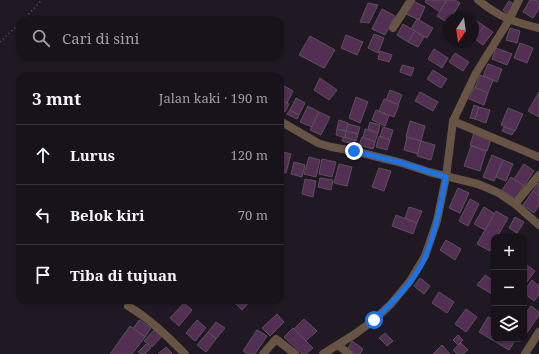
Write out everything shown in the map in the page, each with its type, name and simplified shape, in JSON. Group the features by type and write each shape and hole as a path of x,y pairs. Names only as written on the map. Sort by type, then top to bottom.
{"street":[{"path":"393,28 411,0"},
{"path":"478,0 509,20 539,28"},
{"path":"323,354 355,334 374,320 391,304 410,280 426,256 437,221 446,177 453,121 476,73 509,20 519,0"},
{"path":"453,121 539,157"},
{"path":"284,124 318,143 402,163 446,177 478,184 497,192 515,204 539,225"},
{"path":"515,204 539,175"},
{"path":"128,306 143,315 185,354"},
{"path":"524,354 539,332"},
{"path":"263,354 276,339 295,354"},
{"path":"338,345 349,354"}],"path":[{"path":"27,16 42,0"},
{"path":"0,42 16,27"}],"building":[{"path":"426,0 447,0 440,12 425,2"},
{"path":"447,0 455,0 460,3 455,12 443,12 443,20 437,16"},
{"path":"530,0 536,0 539,2 539,9 533,18 523,12"},
{"path":"413,1 425,7 419,20 406,14"},
{"path":"509,1 514,4 508,14 503,10"},
{"path":"368,3 378,5 369,23 360,22"},
{"path":"382,9 395,16 385,35 372,29"},
{"path":"417,19 433,28 427,38 411,29"},
{"path":"479,22 484,26 479,34"},
{"path":"403,24 415,31 408,42 397,35"},
{"path":"484,26 493,32 483,45 479,42 479,33"},
{"path":"510,28 520,31 517,43 506,40"},
{"path":"415,31 424,37 418,47 408,42"},
{"path":"374,34 384,38 378,53 368,48"},
{"path":"346,35 363,42 357,55 341,48"},
{"path":"310,36 335,50 324,68 299,55"},
{"path":"520,43 533,48 527,63 514,58"},
{"path":"496,48 512,54 507,65 492,59"},
{"path":"434,49 448,58 442,68 428,59"},
{"path":"380,51 392,55 389,62 378,59"},
{"path":"455,53 469,62 463,71 449,62"},
{"path":"488,64 502,69 497,82 483,76"},
{"path":"402,65 414,68 411,76 400,72"},
{"path":"433,70 447,79 441,88 427,79"},
{"path":"480,75 493,80 488,93 475,88"},
{"path":"320,78 337,90 329,100 314,90"},
{"path":"284,86 293,91 287,103 284,102"},
{"path":"474,87 488,93 484,105 469,99"},
{"path":"390,90 402,95 398,105 386,100"},
{"path":"420,92 438,102 433,111 415,101"},
{"path":"539,92 539,117 528,111"},
{"path":"356,97 368,102 360,123 349,118"},
{"path":"296,98 305,103 299,115 290,110"},
{"path":"384,99 399,105 394,117 379,111"},
{"path":"284,102 289,104 284,111"},
{"path":"474,105 479,107 475,119 470,118"},
{"path":"308,106 319,112 312,127 300,122"},
{"path":"479,107 490,110 486,123 475,119"},
{"path":"508,108 523,114 515,131 501,125"},
{"path":"290,110 299,115 297,119 287,114"},
{"path":"376,110 389,116 385,126 372,120"},
{"path":"319,112 330,117 321,135 310,130"},
{"path":"339,120 348,123 346,131 337,129"},
{"path":"410,121 425,126 421,141 406,137"},
{"path":"370,122 380,125 378,133 368,129"},
{"path":"348,124 360,127 358,134 346,131"},
{"path":"383,127 393,130 390,140 380,137"},
{"path":"504,127 514,131 512,135 502,131"},
{"path":"337,129 346,131 345,138 336,135"},
{"path":"365,129 378,133 375,142 363,138"},
{"path":"346,131 358,134 356,141 345,138"},
{"path":"474,133 491,139 487,151 470,145"},
{"path":"379,136 390,140 387,150 376,147"},
{"path":"344,137 355,140 354,144 342,141"},
{"path":"362,137 375,142 373,149 359,145"},
{"path":"407,137 421,141 418,154 404,150"},
{"path":"421,141 435,145 431,160 417,156"},
{"path":"471,146 486,151 480,171 464,166"},
{"path":"284,152 291,154 286,173 284,172"},
{"path":"492,155 503,160 494,181 483,177"},
{"path":"309,157 320,160 316,177 304,174"},
{"path":"322,159 336,162 332,177 319,174"},
{"path":"503,160 513,164 506,181 496,177"},
{"path":"294,162 305,165 302,177 291,174"},
{"path":"339,164 352,167 347,186 334,183"},
{"path":"524,164 534,171 524,186 514,179"},
{"path":"379,168 391,171 384,191 372,187"},
{"path":"511,177 524,186 515,199 502,190"},
{"path":"320,178 333,180 331,190 318,187"},
{"path":"305,179 316,181 313,197 302,194"},
{"path":"538,183 539,184 539,196 533,191"},
{"path":"458,188 469,193 460,213 449,208"},
{"path":"533,191 539,196 539,205 534,213 523,205"},
{"path":"470,199 479,204 468,226 459,221"},
{"path":"409,207 422,211 417,223 405,218"},
{"path":"484,207 495,214 485,230 474,224"},
{"path":"496,211 508,218 499,234 491,234 490,251 477,244"},
{"path":"396,215 417,223 413,234 392,226"},
{"path":"515,217 524,222 517,233 509,228"},
{"path":"446,240 461,249 455,260 440,250"},
{"path":"527,265 535,271 527,282"},
{"path":"485,275 491,279 491,293 477,285"},
{"path":"420,278 430,286 424,294 414,286"},
{"path":"532,280 539,286 539,295 534,301 527,295 527,287"},
{"path":"439,292 454,302 447,313 432,303"},
{"path":"183,304 192,310 179,326 170,318"},
{"path":"236,304 247,304 242,310"},
{"path":"531,306 539,312 539,315 527,333 527,311"},
{"path":"466,309 477,317 466,332 455,324"},
{"path":"277,314 284,322 270,336 262,328"},
{"path":"488,317 491,318 491,339 479,332"},
{"path":"304,319 317,331 306,341 294,329"},
{"path":"139,320 151,328 145,337 133,329"},
{"path":"197,320 206,328 195,341 186,333"},
{"path":"216,322 225,328 216,339 208,332"},
{"path":"130,326 145,337 132,354 110,354"},
{"path":"293,328 313,348 306,354 302,354 284,337"},
{"path":"154,330 162,336 152,347 144,341"},
{"path":"257,330 267,336 255,354 248,354 243,351"},
{"path":"208,332 216,339 206,352 197,345"},
{"path":"385,333 393,341 387,346 379,338"},
{"path":"458,335 463,340 458,345 453,340"},
{"path":"352,341 363,349 360,354 353,354 347,350"},
{"path":"496,342 514,342 509,350"},
{"path":"461,343 468,350 463,354 457,354 453,350"},
{"path":"146,344 151,348 145,354 138,352"},
{"path":"442,345 450,354 433,354"},
{"path":"166,347 172,353 171,354 158,354"}],"route":[{"path":"354,151 402,163 446,177 437,221 426,256 410,280 391,304 374,320"}]}
